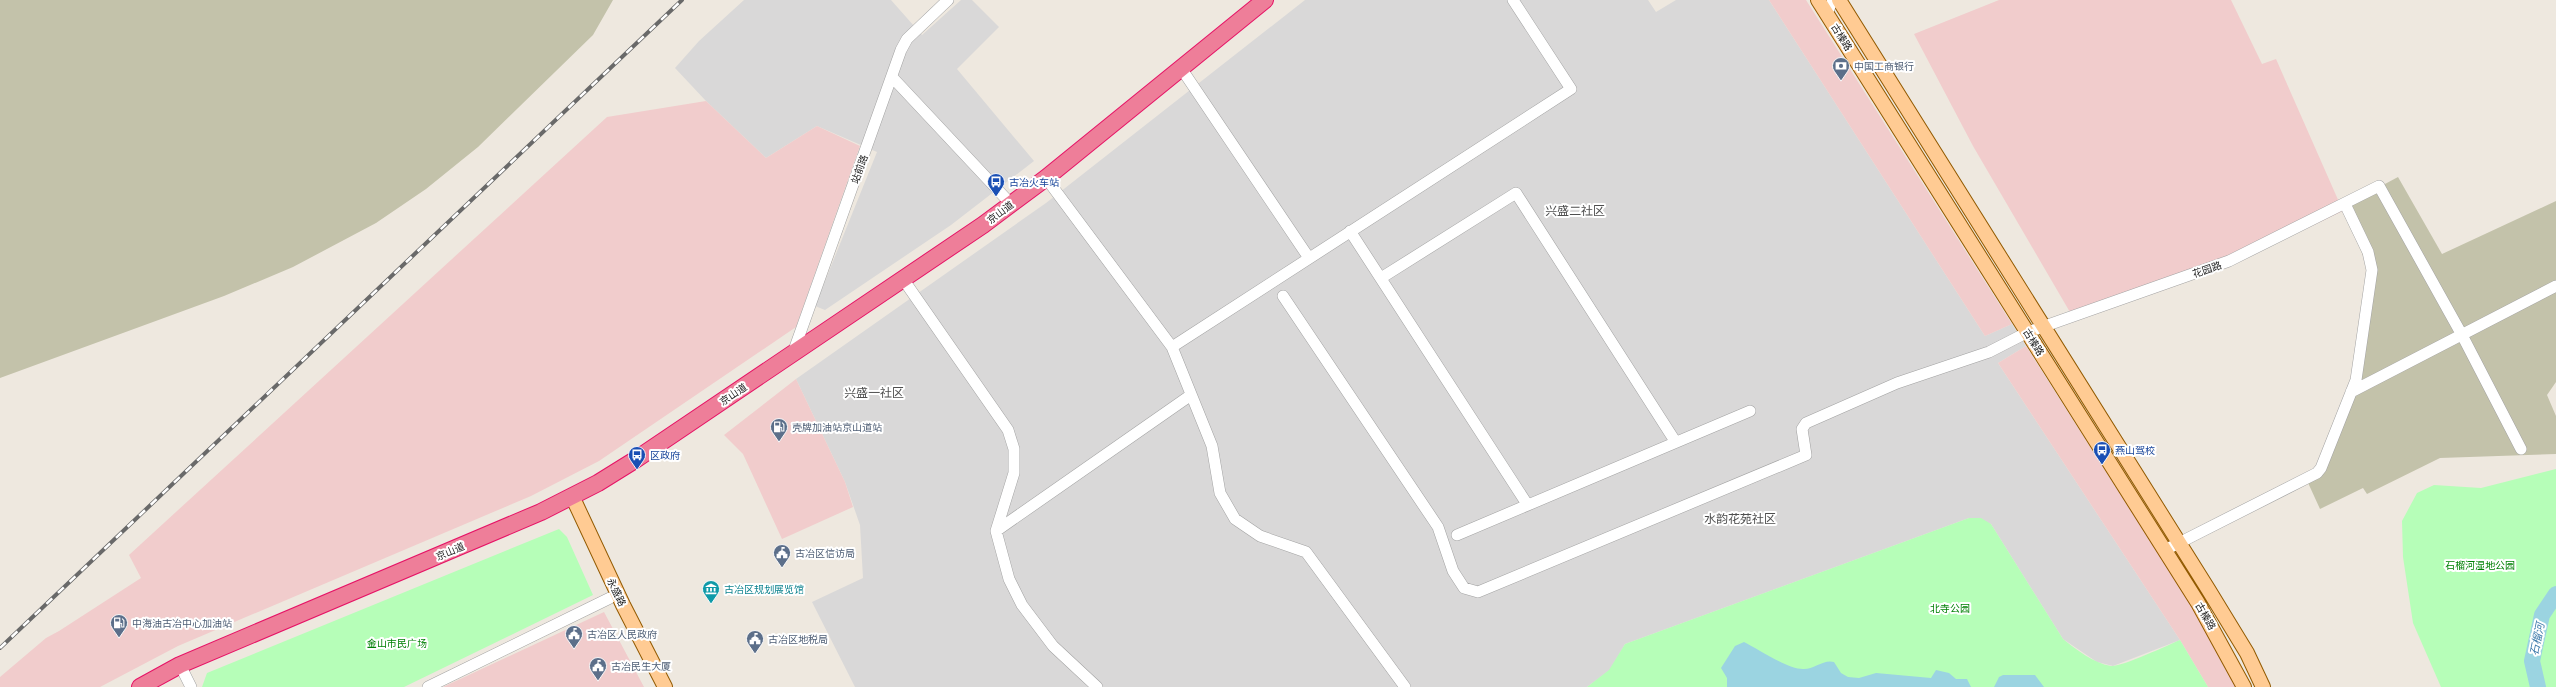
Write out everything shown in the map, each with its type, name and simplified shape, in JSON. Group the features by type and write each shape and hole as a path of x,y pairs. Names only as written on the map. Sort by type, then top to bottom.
{"highway":[{"name":"京山道","path":"140,687 180,665 568,498 635,460 793,354 1011,204 1046,178 1266,0"}],"main road":[{"name":"古榛路","path":"1818,0 2198,603 2244,687"},
{"name":"古榛路","path":"1839,0 2247,652 2263,687"},
{"name":"永盛路","path":"568,498 610,598 654,687"},
{"name":"永盛路","path":"568,498 665,687"}],"street":[{"name":"站前路","path":"793,354 901,50 907,39 948,0"},
{"path":"1172,347 1571,89 1513,0"},
{"path":"1827,14 1833,0"},
{"path":"1181,68 1309,258"},
{"path":"892,77 1011,204"},
{"path":"1046,178 1172,347 1212,446 1220,492 1235,519 1260,536 1306,552 1405,687"},
{"name":"花园路","path":"1283,296 1438,527 1453,571 1464,588 1478,592 1806,455 1802,429 1806,422 1897,383 1989,352 2028,332 2229,261 2379,186 2462,335"},
{"path":"1381,278 1516,193 1674,441"},
{"path":"2165,550 2317,473 2356,380 2372,270 2368,252 2344,204"},
{"path":"1350,231 1527,504"},
{"path":"903,279 1008,430 1014,449 1014,473 996,531 1010,579 1022,605 1053,646 1097,687"},
{"path":"2351,392 2556,286"},
{"path":"2462,335 2521,449"},
{"path":"996,531 1191,395"},
{"path":"1457,535 1674,441 1750,411"},
{"path":"428,687 610,598"},
{"path":"180,665 191,687"}],"shaded area":[{"path":"0,0 613,0 593,35 478,147 426,189 376,223 293,267 224,296 0,378"},
{"path":"744,0 891,0 922,35 961,0 972,0 999,27 957,69 1034,161 951,225 825,310 815,306 877,152 817,126 766,158 706,101 675,68 699,41"},
{"path":"1305,0 1648,0 1656,12 1676,0 1769,0 1985,336 2012,324 2026,346 1998,363 2180,640 2113,666 2097,662 2063,639 1991,524 1969,518 1625,644 1610,670 1587,687 855,687 812,602 863,578 860,525 845,482 796,379 1046,203"},
{"path":"1769,0 1806,0 2012,324 1985,336"},
{"path":"1999,0 2231,0 2262,64 2276,59 2343,211 2233,264 2074,319 1973,146 1914,34"},
{"path":"706,101 766,158 817,126 860,146 796,327 599,461 531,496 178,646 100,687 0,687 0,677 46,638 141,578 129,555 607,117"},
{"path":"2398,177 2442,254 2556,201 2556,382 2547,395 2556,416 2556,454 2440,458 2367,494 2363,488 2320,509 2304,474 2316,468 2346,401 2361,333 2369,269 2342,207"},
{"path":"2026,346 2194,610 2238,687 2208,687 2180,640 1998,363"},
{"path":"796,379 845,482 853,507 782,539 743,454 724,435"},
{"name":"古冶区人民政府","path":"604,612 644,687 443,687"}],"green space":[{"name":"石榴河湿地公园","path":"2556,469 2556,687 2441,687 2413,623 2403,557 2402,521 2417,493 2434,485 2481,488"},
{"name":"北寺公园","path":"1969,518 1981,518 1991,524 2063,639 2080,652 2098,662 2111,666 2135,660 2180,640 2208,687 1587,687 1609,670 1625,644"},
{"name":"金山市民广场","path":"559,529 567,537 593,595 404,687 202,687 207,673"}],"water":[{"path":"1744,642 1782,663 1798,668 1808,669 1830,661 1834,662 1841,673 1848,677 1859,678 1876,673 1931,678 1936,670 1949,673 1956,679 1967,679 1971,687 1727,687 1727,678 1721,668 1735,646"},
{"path":"2003,675 2035,675 2044,687 1994,687 1999,677"}],"waterway":[{"name":"石榴河","path":"2538,687 2532,661 2542,615 2556,594"}],"railway":[{"path":"0,648 682,0"}],"place":[{"name":"中国工商银行","path":"1841,81"},
{"name":"古冶火车站","path":"996,197"},
{"name":"壳牌加油站京山道站","path":"779,442"},
{"name":"燕山驾校","path":"2102,465"},
{"name":"区政府","path":"637,470"},
{"name":"古冶区信访局","path":"782,568"},
{"name":"古冶区规划展览馆","path":"711,604"},
{"name":"中海油古冶中心加油站","path":"119,638"},
{"name":"古冶区人民政府","path":"574,649"},
{"name":"古冶区地税局","path":"755,654"},
{"name":"古冶民生大厦","path":"598,681"}],"district":[{"name":"兴盛二社区","path":"1575,211"},
{"name":"兴盛一社区","path":"874,393"},
{"name":"水韵花苑社区","path":"1740,519"}]}
